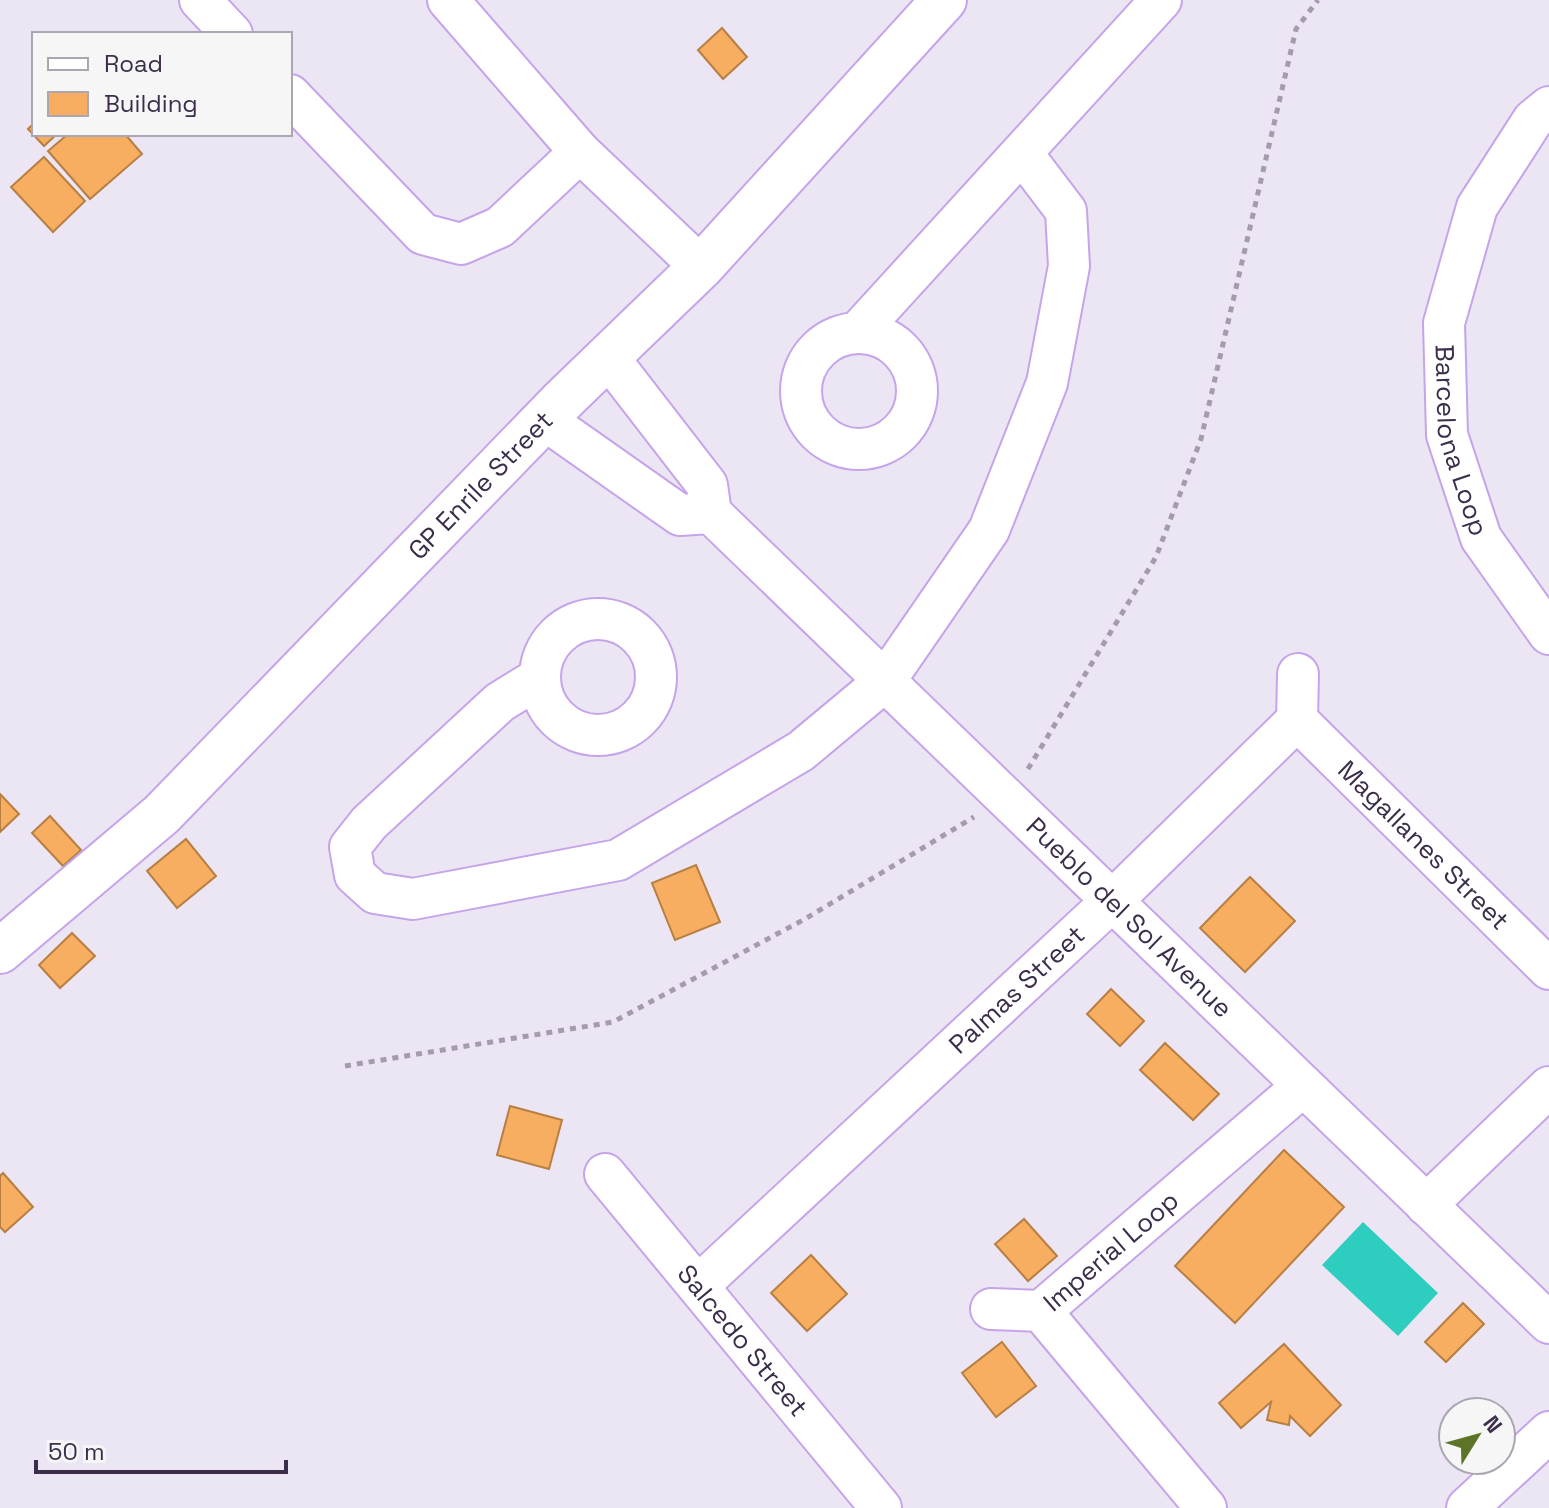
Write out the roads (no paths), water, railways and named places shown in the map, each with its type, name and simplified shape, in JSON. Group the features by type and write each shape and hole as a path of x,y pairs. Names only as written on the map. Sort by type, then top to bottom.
{"street":[{"path":"200,0 230,32"},
{"path":"448,0 580,152 701,267"},
{"name":"GP Enrile Street","path":"0,951 162,814 545,420 701,267 944,0"},
{"path":"858,332 1161,0"},
{"path":"292,97 423,234 461,244 500,227 580,152"},
{"name":"Barcelona Loop","path":"1549,107 1533,120 1477,207 1444,323 1447,435 1481,538 1549,634"},
{"path":"539,678 500,702 369,823 350,847 355,875 375,893 413,899 618,860 801,751 885,681 989,530 1047,383 1069,266 1066,211 1022,153"},
{"name":"Pueblo del Sol Avenue","path":"608,357 707,485 711,513 1549,1323"},
{"path":"545,420 680,515 711,513"},
{"path":"1297,720 1298,674"},
{"name":"Palmas Street","path":"699,1285 1112,901 1297,720"},
{"name":"Magallanes Street","path":"1297,720 1549,969"},
{"name":"Imperial Loop","path":"1206,1508 1041,1311 1303,1086"},
{"path":"1426,1205 1549,1087"},
{"name":"Salcedo Street","path":"605,1174 881,1508"},
{"path":"991,1309 1041,1311"},
{"path":"1467,1508 1549,1432"}]}
